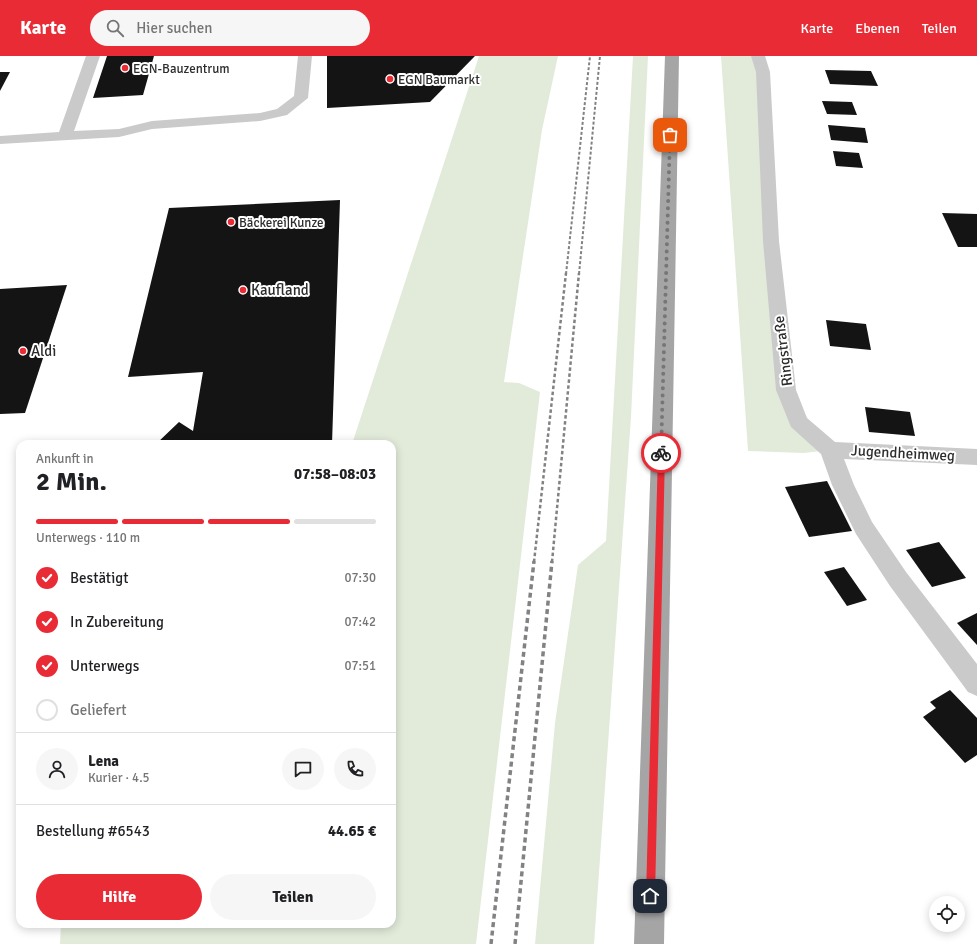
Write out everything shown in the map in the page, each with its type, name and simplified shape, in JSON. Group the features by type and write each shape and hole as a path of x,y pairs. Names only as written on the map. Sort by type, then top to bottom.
{"main road":[{"path":"649,944 672,56"}],"street":[{"path":"65,136 93,56"},
{"path":"0,140 119,133 152,125 260,117 282,112 300,98 305,56"},
{"name":"Ringstraße","path":"758,56 763,72 771,241 786,390 798,422 830,450 843,485 864,528 898,580 977,684"},
{"name":"Jugendheimweg","path":"830,450 977,457"}],"green space":[{"path":"479,56 558,56 542,130 504,382 519,383 540,392 476,944 60,944 61,928 396,928 396,440 353,440"},
{"path":"633,56 648,56 631,417 594,944 535,944 555,723 578,565 606,541"},
{"path":"721,56 758,56 786,389 830,450 804,453 748,451"}],"building":[{"path":"107,56 154,56 143,95 93,98"},
{"name":"EGN Baumarkt","path":"327,56 475,56 430,102 327,108"},
{"path":"825,70 871,71 878,86 830,84"},
{"path":"0,72 10,72 0,91"},
{"path":"822,101 852,102 857,115 827,114"},
{"path":"828,125 865,128 868,143 831,140"},
{"path":"833,151 859,153 863,168 836,166"},
{"name":"Kaufland","path":"340,200 332,440 160,440 179,422 193,431 203,372 128,377 169,208"},
{"path":"942,213 977,214 977,247 958,247"},
{"name":"Aldi","path":"67,285 25,413 0,414 0,289"},
{"path":"826,320 866,324 871,350 830,346"},
{"path":"865,407 910,412 915,436 869,432"},
{"path":"827,481 852,531 809,537 785,487"},
{"path":"939,542 966,578 932,587 906,550"},
{"path":"844,567 867,600 847,606 824,572"},
{"path":"977,613 977,645 957,623"},
{"path":"950,690 977,718 977,755 965,763 923,717 936,708 930,702"}],"railway":[{"path":"566,274 590,56"},
{"path":"579,274 600,56"},
{"path":"534,562 566,273"},
{"path":"552,562 579,273"},
{"path":"491,944 534,561"},
{"path":"515,944 552,561"}],"way so far":[{"path":"661,453 670,135"}],"place":[{"name":"EGN-Bauzentrum","path":"125,68"},
{"name":"EGN Baumarkt","path":"390,79"},
{"name":"Bäckerei Kunze","path":"231,222"},
{"name":"Kaufland","path":"243,290"},
{"name":"Aldi","path":"23,351"}],"route":[{"path":"650,896 661,453"}]}
